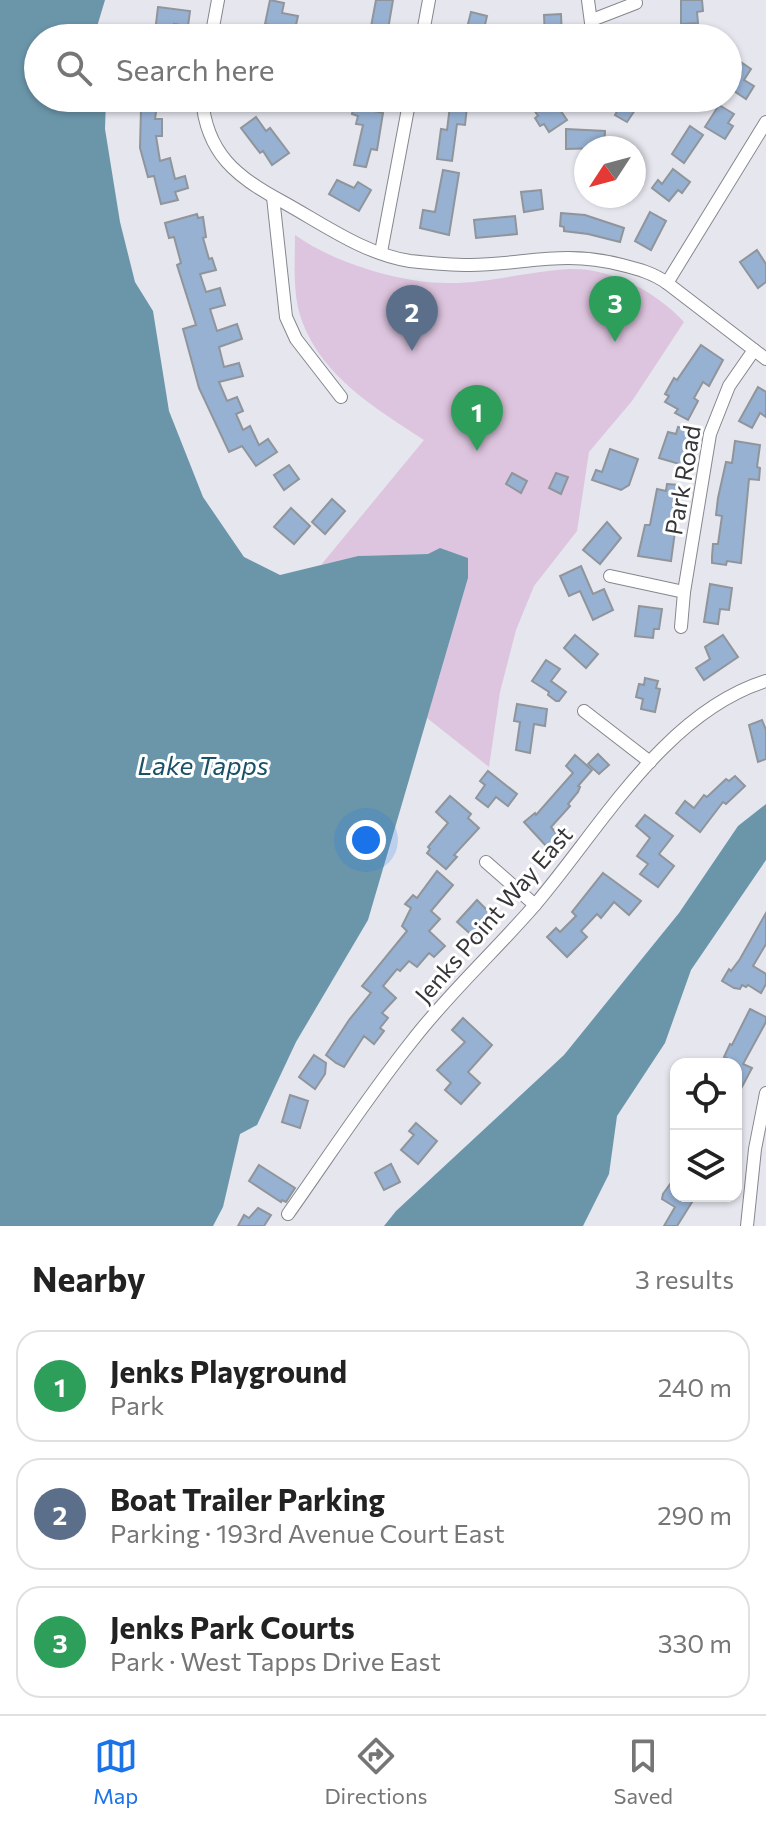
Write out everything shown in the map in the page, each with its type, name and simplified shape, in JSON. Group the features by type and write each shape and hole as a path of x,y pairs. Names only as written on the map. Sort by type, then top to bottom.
{"street":[{"path":"214,24 218,0"},
{"path":"425,24 429,0"},
{"path":"588,0 592,24"},
{"path":"592,20 636,3"},
{"path":"205,112 209,137 232,168 273,197 340,235 406,260 469,265 546,257 584,257 639,270 667,283 766,359"},
{"path":"381,252 407,112"},
{"path":"667,283 766,122"},
{"path":"273,197 286,317 296,339 341,397"},
{"name":"Park Road","path":"681,627 710,434 729,386 754,350"},
{"path":"610,576 684,592"},
{"name":"Jenks Point Way East","path":"288,1214 414,1038 535,905 650,762 693,720 725,698 766,681"},
{"path":"584,711 650,762"},
{"path":"486,862 535,905"},
{"path":"747,1226 755,1149 766,1093"}],"shaded area":[{"path":"295,235 347,262 388,275 428,282 477,282 569,269 600,272 647,292 684,322 632,401 589,452 577,531 534,586 516,630 500,692 489,767 427,718 468,578 468,558 428,554 358,556 321,565 424,440 337,376 311,341 297,300"}],"water":[{"name":"Lake Tapps","path":"0,0 105,0 98,24 24,24 24,112 106,112 105,129 120,222 135,282 153,311 169,411 203,497 244,557 280,575 358,556 428,554 440,548 468,558 468,578 368,920 296,1042 257,1125 240,1134 223,1207 213,1226 0,1226"},
{"path":"766,804 766,860 691,970 665,1043 617,1116 609,1174 583,1226 384,1226 396,1211 564,1055 679,913 738,826"}],"building":[{"path":"270,0 284,3 282,13 298,16 296,24 265,24"},
{"path":"376,0 393,0 389,24 372,24"},
{"path":"681,0 702,0 703,11 697,12 698,23 681,24"},
{"path":"158,7 190,11 188,24 156,24"},
{"path":"471,12 487,16 485,24 468,24"},
{"path":"561,14 561,24 544,24 544,15"},
{"path":"742,63 751,69 744,80 754,86 746,99 742,96"},
{"path":"141,112 156,112 155,119 162,119 162,136 156,136 160,161 170,158 175,179 185,176 188,188 175,192 178,200 161,204 154,176 148,177 140,148"},
{"path":"449,112 466,112 465,125 457,124 452,161 437,159 441,129 447,130"},
{"path":"535,112 561,112 567,120 549,132 544,124 540,126 535,118 538,116"},
{"path":"617,112 634,112 627,122 615,115"},
{"path":"715,112 734,114 728,123 733,126 725,139 705,127"},
{"path":"383,113 377,150 371,149 366,167 354,165 363,125 356,124 358,116 352,114"},
{"path":"256,117 266,131 270,128 289,153 272,165 241,128"},
{"path":"690,126 703,135 684,163 672,154"},
{"path":"566,129 605,131 605,136 574,136 574,149 566,149"},
{"path":"673,169 690,182 682,193 678,190 669,201 652,188 658,180 662,184"},
{"path":"443,170 459,173 449,235 420,228 423,210 435,212"},
{"path":"337,180 354,188 358,182 371,190 359,211 329,194"},
{"path":"541,190 543,209 524,212 521,192"},
{"path":"650,212 666,221 651,250 635,241"},
{"path":"561,213 585,215 624,228 620,242 564,231 564,227 560,226"},
{"path":"197,214 198,218 203,217 206,237 203,238 216,270 200,274 206,292 220,288 225,305 210,309 217,331 237,324 242,339 219,347 224,367 239,363 243,376 219,382 227,401 237,397 243,411 236,414 243,430 250,426 259,445 268,439 277,452 256,466 242,446 229,452 199,388 183,329 196,325 177,265 181,263 174,237 169,238 165,223"},
{"path":"515,216 517,234 476,238 474,220"},
{"path":"757,250 766,264 766,282 758,288 740,262"},
{"path":"701,345 723,360 709,386 703,382 694,398 698,401 688,420 675,413 678,409 665,402 669,396 665,394"},
{"path":"758,387 766,392 766,417 760,413 752,428 739,421"},
{"path":"678,427 690,430 683,465 659,458 668,432 676,434"},
{"path":"735,441 760,445 757,467 760,468 759,480 749,479 741,563 727,561 726,565 712,563 712,557 713,544 718,544 722,516 716,515 718,498 726,462 732,463"},
{"path":"610,449 638,459 629,485 621,490 592,480 596,470 602,472"},
{"path":"289,465 299,479 284,490 274,475"},
{"path":"512,473 527,481 521,493 506,484"},
{"path":"556,473 568,477 561,494 549,488"},
{"path":"667,484 679,485 680,494 671,561 638,556 645,525 650,525 657,489 666,491"},
{"path":"332,499 345,511 325,534 312,522"},
{"path":"291,508 310,526 294,544 274,527"},
{"path":"607,522 621,538 600,564 583,550"},
{"path":"581,566 593,594 604,589 613,610 593,620 580,591 569,596 560,576"},
{"path":"710,584 732,588 729,610 720,609 718,624 704,622"},
{"path":"639,606 662,609 659,629 654,629 653,638 635,636"},
{"path":"575,635 598,654 586,668 564,648"},
{"path":"723,635 738,657 704,680 696,668 710,659 705,647"},
{"path":"546,660 560,669 551,681 566,692 559,701 532,681"},
{"path":"645,678 658,681 656,688 660,689 655,712 641,709 643,699 636,697 639,684 644,685"},
{"path":"517,704 547,709 545,726 534,724 530,753 516,750 520,722 514,721"},
{"path":"762,720 766,730 766,759 758,762 749,725"},
{"path":"598,754 609,765 599,774 588,764"},
{"path":"575,755 592,770 578,786 578,792 568,804 570,806 551,827 560,838 548,848 524,822 536,815 573,773 566,766"},
{"path":"488,771 517,794 508,806 496,797 488,807 476,798 485,785 480,781"},
{"path":"735,776 745,786 726,804 723,802 700,832 676,813 685,801 694,808 704,795 707,797 726,779 729,781"},
{"path":"450,796 471,814 468,818 479,828 454,855 457,857 446,869 427,853 428,847 448,823 436,812"},
{"path":"645,815 673,836 659,854 674,866 658,887 640,874 648,864 637,856 650,838 636,826"},
{"path":"437,871 453,885 431,911 440,919 429,931 445,946 434,957 429,953 417,967 409,961 400,971 397,969 383,986 396,998 382,1013 388,1018 380,1028 384,1031 374,1044 364,1036 344,1067 336,1063 326,1055 371,993 362,986 407,931 402,926 411,908 405,904 413,895 417,898"},
{"path":"603,873 641,901 629,915 614,902 601,918 597,914 581,931 587,937 567,957 547,937 556,928 560,932 576,916 572,912"},
{"path":"477,900 489,912 480,922 485,927 475,938 457,922"},
{"path":"766,913 766,944 753,966 766,974 766,984 761,993 748,985 734,988 722,981 740,959"},
{"path":"750,1009 766,1017 743,1064 752,1068 742,1087 742,1058 724,1057"},
{"path":"463,1018 492,1045 468,1072 480,1083 461,1104 445,1090 451,1083 437,1070 465,1042 452,1030"},
{"path":"314,1055 326,1063 325,1074 315,1089 299,1077"},
{"path":"290,1095 308,1101 300,1128 282,1122"},
{"path":"416,1123 437,1141 418,1164 401,1150 414,1135 409,1131"},
{"path":"391,1164 400,1182 384,1190 375,1173"},
{"path":"259,1165 295,1188 286,1202 281,1202 249,1181"},
{"path":"670,1184 670,1202 692,1202 677,1226 664,1226 675,1207 662,1199"},
{"path":"258,1208 271,1215 264,1226 238,1226 244,1215 249,1218"}],"place":[{"name":"Jenks Park Courts","path":"615,342"},
{"name":"Boat Trailer Parking","path":"412,351"},
{"name":"Jenks Playground","path":"477,451"}]}
